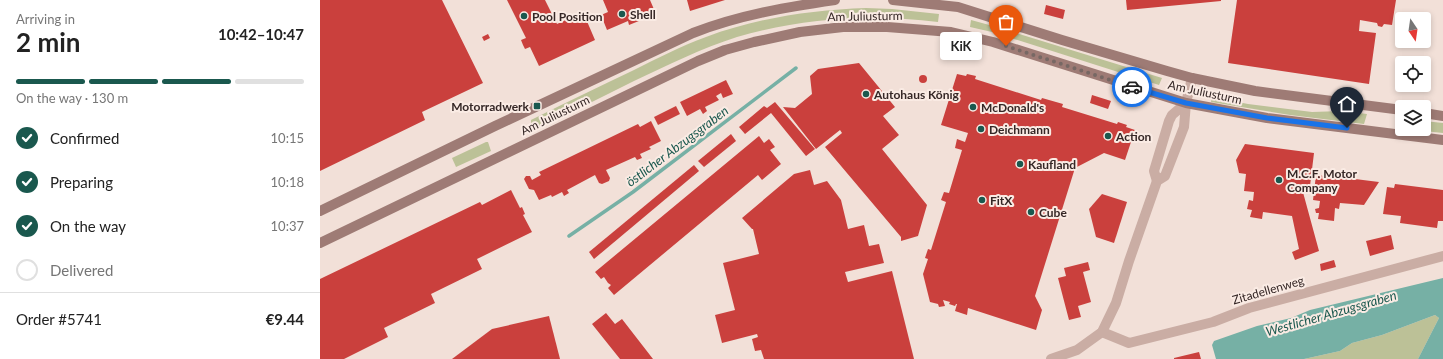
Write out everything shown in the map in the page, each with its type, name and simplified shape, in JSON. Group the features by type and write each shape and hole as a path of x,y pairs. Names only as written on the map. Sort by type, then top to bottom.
{"main road":[{"name":"Am Juliusturm","path":"320,211 693,32 746,15 836,0"},
{"name":"Am Juliusturm","path":"893,0 958,7 1062,40 1192,78 1255,91 1395,109"},
{"name":"Am Juliusturm","path":"320,243 698,61 725,50 754,42 800,32 843,27 887,27 951,32 993,42 1186,103 1267,118 1443,140"},
{"path":"1431,114 1443,116"}],"street":[{"path":"1051,359 1077,350 1102,332 1116,303 1129,261 1158,181 1165,176 1184,127 1186,103 1192,78"},
{"path":"1158,181 1154,171 1169,121 1172,115 1186,103"},
{"name":"Zitadellenweg","path":"1102,332 1129,342 1213,322 1249,308 1443,256"}],"green space":[{"path":"866,8 939,14 938,22 887,18 837,19 787,26 737,37 711,46 672,63 531,132 531,120 670,52 706,37 725,30 784,16"},
{"path":"971,20 1162,78 1159,85 992,32 970,27"},
{"path":"1212,97 1248,104 1312,112 1342,111 1367,114 1364,124 1290,115 1211,102"},
{"path":"1431,122 1443,123 1443,133 1431,132"},
{"path":"488,142 491,151 456,167 452,158"},
{"path":"1435,315 1439,318 1418,359 1304,359 1340,351 1352,343 1382,335"}],"water":[{"name":"Westlicher Abzugsgraben","path":"1443,278 1443,359 1418,359 1439,318 1435,315 1382,335 1352,343 1340,351 1304,359 1216,359 1212,345 1214,341 1257,326 1291,318 1310,310"}],"building":[{"path":"320,0 442,0 483,83 422,112 425,120 320,171"},
{"path":"507,0 545,0 557,24 583,12 595,40 539,66 530,47 525,49 523,45 521,40 526,38"},
{"path":"603,0 650,0 656,14 629,25 628,21 607,30 601,15 608,12"},
{"path":"687,0 725,0 690,11"},
{"path":"1126,0 1221,0 1221,1 1127,10"},
{"path":"1237,0 1396,0 1392,25 1384,24 1382,27 1378,26 1377,23 1360,20 1359,31 1376,33 1369,84 1228,63"},
{"path":"1046,5 1065,10 1063,19 1044,14"},
{"path":"488,34 490,38 484,41 482,37"},
{"path":"859,63 895,107 883,116 899,135 882,149 927,205 918,236 901,241 901,237 825,147 842,133 840,130 816,149 783,107 795,108 812,94 810,76 818,69"},
{"path":"957,74 976,76 975,79 1041,100 1042,98 1063,104 1062,107 1117,124 1118,122 1135,130 1125,160 1104,153 1075,168 1035,296 1042,310 1036,330 968,308 967,315 955,311 957,304 955,306 949,304 950,302 943,300 945,306 939,307 938,304 930,302 923,274 928,259 925,258 928,249 931,250 946,202 941,200 944,192 949,193 962,150 955,148 957,139 965,142 968,133 941,125"},
{"path":"921,75 925,75 927,79 925,83 921,83 919,81 919,77"},
{"path":"726,80 733,94 723,98 721,93 716,96 719,100 705,107 707,111 703,114 700,109 687,116 680,102"},
{"path":"1092,95 1111,101 1108,109 1090,103"},
{"path":"775,102 815,149 806,156 771,113 745,134 739,127 764,106 767,108"},
{"path":"676,106 680,114 658,125 654,117"},
{"path":"651,121 661,141 649,147 651,149 640,154 642,158 637,160 635,157 606,170 610,178 609,181 602,184 599,183 595,175 567,190 569,193 564,196 562,192 552,197 551,195 539,200 534,190 529,189 524,179 526,176 530,176 532,180 541,175 539,172 638,124 640,127"},
{"path":"731,134 736,141 704,167 698,161"},
{"path":"759,136 764,143 769,139 775,147 770,150 781,164 762,180 758,175 614,295 608,288 611,285 604,277 601,279 595,272"},
{"name":"M.C.F. Motor Company","path":"1245,144 1314,153 1310,186 1301,185 1319,251 1295,260 1292,252 1299,249 1292,216 1263,212 1262,219 1250,217 1252,210 1247,209 1249,200 1253,201 1254,192 1244,191 1246,174 1239,173 1236,160"},
{"path":"694,165 699,171 594,259 589,252"},
{"path":"810,170 814,185 827,181 841,200 848,229 864,225 869,246 879,244 884,263 845,272 848,282 892,271 914,359 764,359 761,350 755,351 752,339 758,337 757,334 722,343 715,315 735,310 723,263 759,254 753,229 742,218 794,174"},
{"path":"1316,175 1379,182 1364,205 1340,203 1339,209 1335,208 1334,221 1318,219 1319,213 1316,213 1315,209 1319,208 1320,201 1313,200"},
{"path":"1395,184 1443,190 1443,221 1438,221 1437,228 1400,223 1401,216 1383,214 1387,187 1394,188"},
{"path":"511,190 520,208 522,207 525,214 523,215 532,232 477,259 482,269 431,294 435,303 384,328 388,337 344,359 320,359 320,279 480,202 482,205"},
{"path":"1102,194 1127,202 1114,243 1096,237 1089,209"},
{"path":"1391,235 1394,249 1370,256 1366,241"},
{"path":"1334,260 1336,267 1321,271 1320,264"},
{"path":"1088,262 1090,270 1083,272 1091,302 1078,306 1081,317 1069,320 1058,278 1066,276 1064,268"},
{"path":"606,313 615,324 622,319 653,359 620,359 592,324"},
{"path":"549,316 560,359 452,359 492,329"},
{"path":"1199,352 1201,359 1174,359 1174,358"}],"waterway":[{"name":"östlicher Abzugsgraben","path":"569,236 633,192 796,68"}],"way so far":[{"path":"1006,46 1132,87"}],"place":[{"name":"Shell","path":"622,14"},
{"name":"Pool Position","path":"524,16"},
{"name":"KiK","path":"1006,46"},
{"name":"Autohaus König","path":"866,94"},
{"name":"Motorradwerk","path":"537,106"},
{"name":"McDonald's","path":"973,107"},
{"name":"Deichmann","path":"981,129"},
{"name":"Action","path":"1108,136"},
{"name":"Kaufland","path":"1020,164"},
{"name":"M.C.F. Motor Company","path":"1279,180"},
{"name":"FitX","path":"982,200"},
{"name":"Cube","path":"1031,212"}],"route":[{"path":"1132,87 1186,103 1267,118 1347,128"}]}
